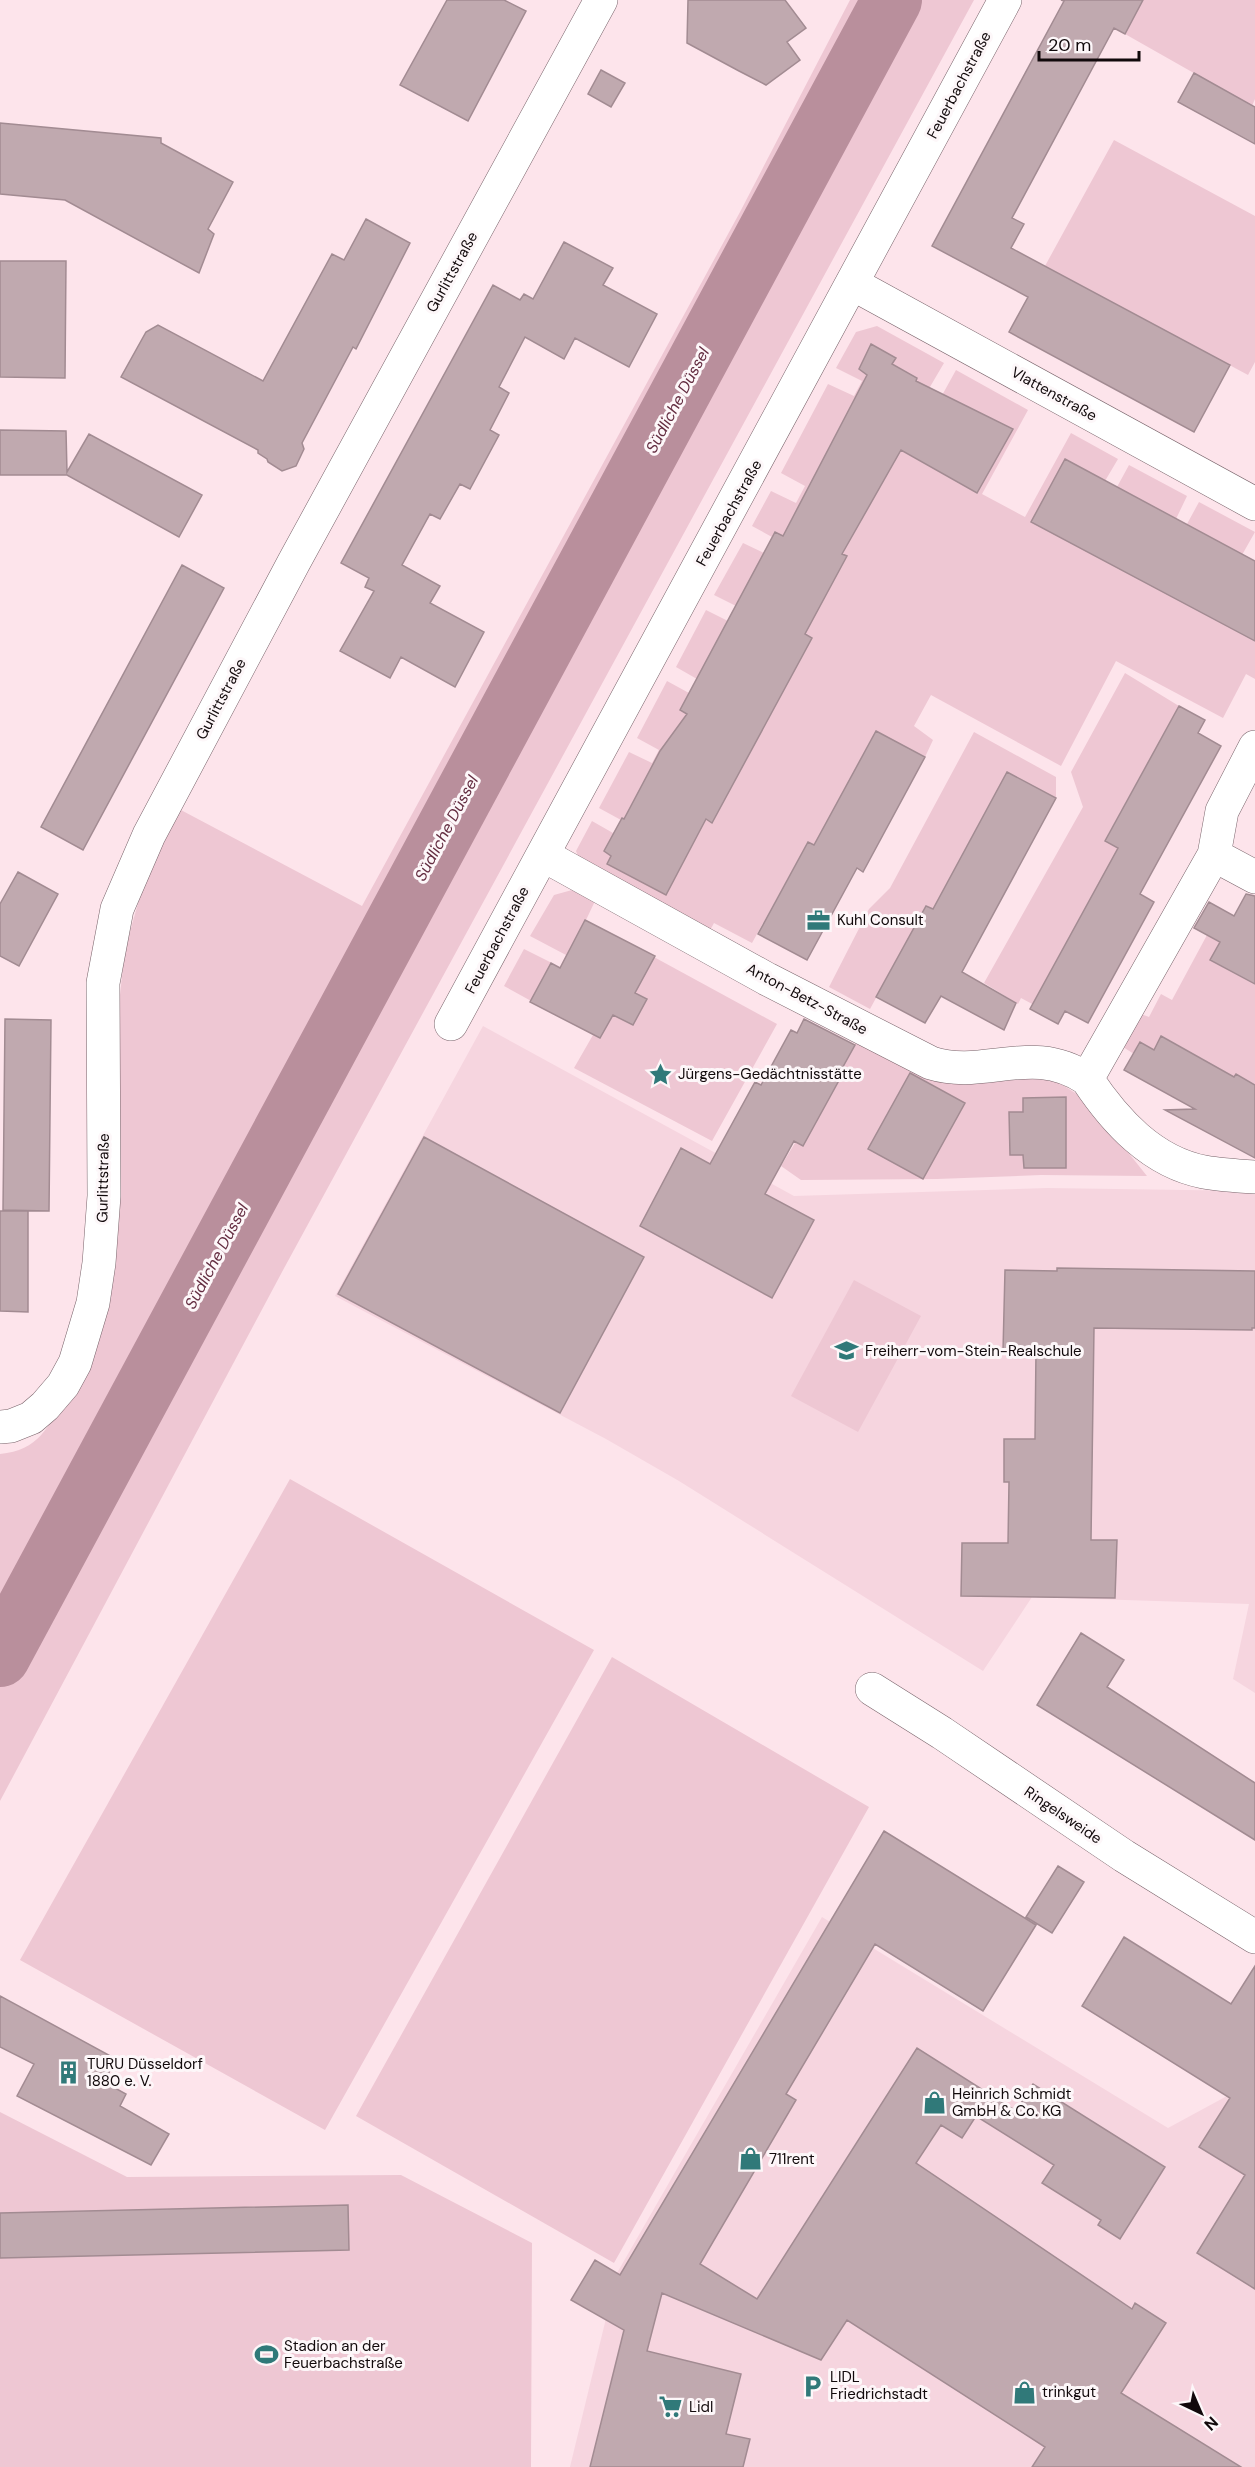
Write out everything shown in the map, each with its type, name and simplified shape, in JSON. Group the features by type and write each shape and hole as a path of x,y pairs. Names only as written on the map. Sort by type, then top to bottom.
{"street":[{"name":"Gurlittstraße","path":"0,1428 31,1418 63,1385 75,1363 93,1303 99,1263 104,1196 103,983 117,909 149,835 294,561 601,0"},
{"name":"Feuerbachstraße","path":"451,1024 1005,0"},
{"name":"Vlattenstraße","path":"853,284 1255,504"},
{"path":"1255,747 1222,811 1214,855 1087,1079 1104,1105 1127,1131 1149,1148 1182,1165 1203,1172 1255,1177"},
{"name":"Anton-Betz-Straße","path":"543,855 767,979 931,1064 948,1069 1007,1062 1044,1062 1071,1069 1087,1079"},
{"path":"1214,855 1255,877"},
{"name":"Ringelsweide","path":"872,1689 942,1732 1124,1856 1255,1937"}],"shaded area":[{"path":"850,0 974,0 282,1272 0,1801 0,1454 24,1448 41,1436 65,1396 125,949 143,886 179,809 362,906 740,212"},
{"path":"1143,0 1255,0 1255,99 1252,106 1125,34"},
{"path":"1114,140 1255,216 1255,362 1248,375 1045,266"},
{"path":"877,326 944,363 927,392 940,399 956,370 1028,410 982,494 1025,517 1071,433 1118,459 1105,481 1117,487 1129,465 1187,496 1176,519 1187,524 1199,502 1255,532 1242,555 1255,561 1255,679 1246,674 1223,718 1116,661 1061,766 931,695 914,726 933,740 925,757 876,731 814,845 808,842 752,943 714,923 708,934 581,864 576,851 592,821 613,833 621,820 599,808 629,752 652,763 659,750 637,738 667,681 689,693 697,679 676,667 706,610 728,621 736,606 714,595 743,543 764,553 772,537 752,526 771,491 796,503 805,486 781,473 828,384 854,396 862,381 836,368 856,332"},
{"path":"1125,673 1179,706 1105,840 1119,848 1034,1005 1021,998 1018,1004 984,983 1083,807 1071,772"},
{"path":"974,732 1056,777 1056,798 1007,772 933,909 926,906 870,1009 829,987 869,909 890,888"},
{"path":"572,890 595,901 586,920 777,1024 712,1141 574,1068 593,1035 504,986 524,949 560,967 566,955 530,936 554,895"},
{"path":"1207,935 1220,942 1210,960 1255,984 1255,1085 1223,1097 1208,1062 1162,1036 1154,1050 1134,1054 1123,1047 1141,1014 1149,1017 1161,994 1172,1000"},
{"name":"Freiherr-vom-Stein-Realschule","path":"483,1026 794,1196 1047,1188 1255,1191 1255,1693 1233,1679 1249,1604 1032,1597 983,1671 679,1481 606,1439 335,1296"},
{"path":"856,1043 935,1079 983,1083 1023,1079 1055,1080 1086,1100 1147,1176 1041,1175 937,1179 801,1180 781,1166"},
{"path":"854,1280 921,1316 858,1432 791,1396"},
{"path":"290,1479 594,1650 325,2130 20,1960"},
{"path":"612,1657 869,1807 614,2263 356,2116"},
{"path":"822,1917 1168,2128 1227,2096 1255,2113 1255,2467 570,2467 617,2273"},
{"name":"Stadion an der Feuerbachstraße","path":"0,2112 127,2177 401,2175 532,2243 531,2467 0,2467"}],"building":[{"path":"447,0 504,0 526,11 468,121 400,85"},
{"path":"688,0 785,0 806,28 787,42 800,60 766,85 739,71 687,43"},
{"path":"1061,0 1143,0 1125,34 1114,28 1012,218 1024,224 1011,248 1230,365 1194,432 1009,332 1028,297 932,246 1064,1"},
{"path":"601,70 625,83 611,107 588,94"},
{"path":"1194,73 1255,107 1255,144 1178,102"},
{"path":"0,123 161,138 161,143 233,182 208,229 214,234 199,273 65,200 0,194"},
{"path":"366,219 410,243 356,349 353,347 302,443 304,449 296,466 282,471 268,462 258,453 258,450 121,377 146,332 158,325 263,381 332,254 344,260"},
{"path":"564,242 613,268 603,285 657,314 629,367 575,338 564,359 525,337 499,387 509,393 490,430 499,435 470,489 460,484 440,519 430,514 402,565 440,586 430,603 484,632 455,687 401,657 390,678 340,651 374,591 365,587 369,578 341,563 493,285 520,300 524,294 533,299"},
{"path":"0,261 66,261 65,378 0,377"},
{"path":"871,344 896,358 892,364 917,378 916,381 1013,429 977,493 901,450 842,554 847,556 805,634 812,638 712,823 706,819 666,895 607,864 611,856 604,851 622,818 624,819 660,751 687,714 680,710 775,532 783,536 867,375 859,369"},
{"path":"0,430 66,431 67,472 89,434 202,495 179,537 67,475 0,475"},
{"path":"1065,459 1255,561 1255,641 1031,522"},
{"path":"182,565 224,588 83,850 41,827"},
{"path":"1179,706 1205,720 1198,733 1221,746 1140,894 1154,902 1088,1023 1065,1011 1058,1024 1030,1009 1118,848 1105,841"},
{"path":"876,731 925,757 863,872 857,868 807,960 758,934 808,842 814,845"},
{"path":"1007,772 1056,798 962,972 1016,1003 1004,1030 941,996 925,1023 876,997 926,906 933,909"},
{"path":"18,872 58,894 19,966 0,956 0,904"},
{"path":"1246,894 1255,896 1255,984 1210,960 1220,942 1194,928 1209,902 1234,916"},
{"path":"585,920 655,956 635,993 647,999 633,1025 613,1015 600,1038 530,1002 551,963 560,968"},
{"path":"5,1019 51,1020 49,1211 3,1210"},
{"path":"804,1019 855,1045 839,1074 842,1075 803,1146 794,1141 765,1194 814,1220 772,1298 640,1226 681,1148 710,1164 755,1082 761,1085 791,1030 797,1033"},
{"path":"1161,1036 1234,1077 1236,1074 1255,1085 1255,1158 1165,1110 1195,1109 1124,1070 1140,1042 1154,1050"},
{"path":"910,1073 965,1103 923,1179 868,1149"},
{"path":"1066,1097 1066,1168 1024,1168 1023,1155 1010,1155 1009,1112 1023,1112 1023,1098"},
{"path":"424,1137 644,1257 560,1413 338,1294"},
{"path":"0,1211 28,1211 28,1312 0,1311"},
{"path":"1057,1268 1255,1271 1255,1328 1252,1330 1094,1328 1091,1540 1117,1540 1115,1598 961,1596 962,1543 1008,1543 1009,1482 1004,1482 1004,1439 1035,1439 1036,1351 1003,1351 1005,1270 1057,1271"},
{"path":"1081,1633 1124,1660 1107,1687 1255,1783 1255,1840 1037,1705"},
{"path":"884,1831 1036,1925 983,2011 875,1944 786,2094 796,2100 700,2264 757,2299 917,2048 1016,2111 1033,2084 1165,2167 1120,2239 1098,2225 1101,2220 1042,2183 1054,2165 976,2116 962,2138 941,2125 916,2163 1132,2309 1135,2303 1166,2323 1121,2393 1241,2467 1032,2467 1045,2447 847,2320 821,2360 662,2293 647,2351 741,2374 726,2434 750,2439 743,2467 590,2467 624,2330 571,2300 595,2260 620,2275"},
{"path":"1058,1866 1084,1882 1052,1933 1026,1917"},
{"path":"1124,1937 1231,2004 1255,1966 1255,2289 1197,2253 1245,2175 1199,2147 1230,2098 1082,2006"},
{"name":"TURU Düsseldorf 1880 e. V.","path":"0,1996 116,2059 104,2082 126,2094 120,2106 169,2134 151,2165 17,2096 34,2064 0,2047"},
{"path":"348,2205 349,2250 0,2258 0,2213"}],"waterway":[{"name":"Südliche Düssel","path":"0,1657 892,0"}],"place":[{"name":"Kuhl Consult","path":"819,920"},
{"name":"Jürgens-Gedächtnisstätte","path":"660,1074"},
{"name":"Freiherr-vom-Stein-Realschule","path":"847,1351"},
{"name":"TURU Düsseldorf 1880 e. V.","path":"69,2073"},
{"name":"Heinrich Schmidt GmbH & Co. KG","path":"934,2103"},
{"name":"711rent","path":"751,2159"},
{"name":"Stadion an der Feuerbachstraße","path":"266,2355"},
{"name":"LIDL Friedrichstadt","path":"812,2386"},
{"name":"trinkgut","path":"1024,2392"},
{"name":"Lidl","path":"671,2407"}]}
